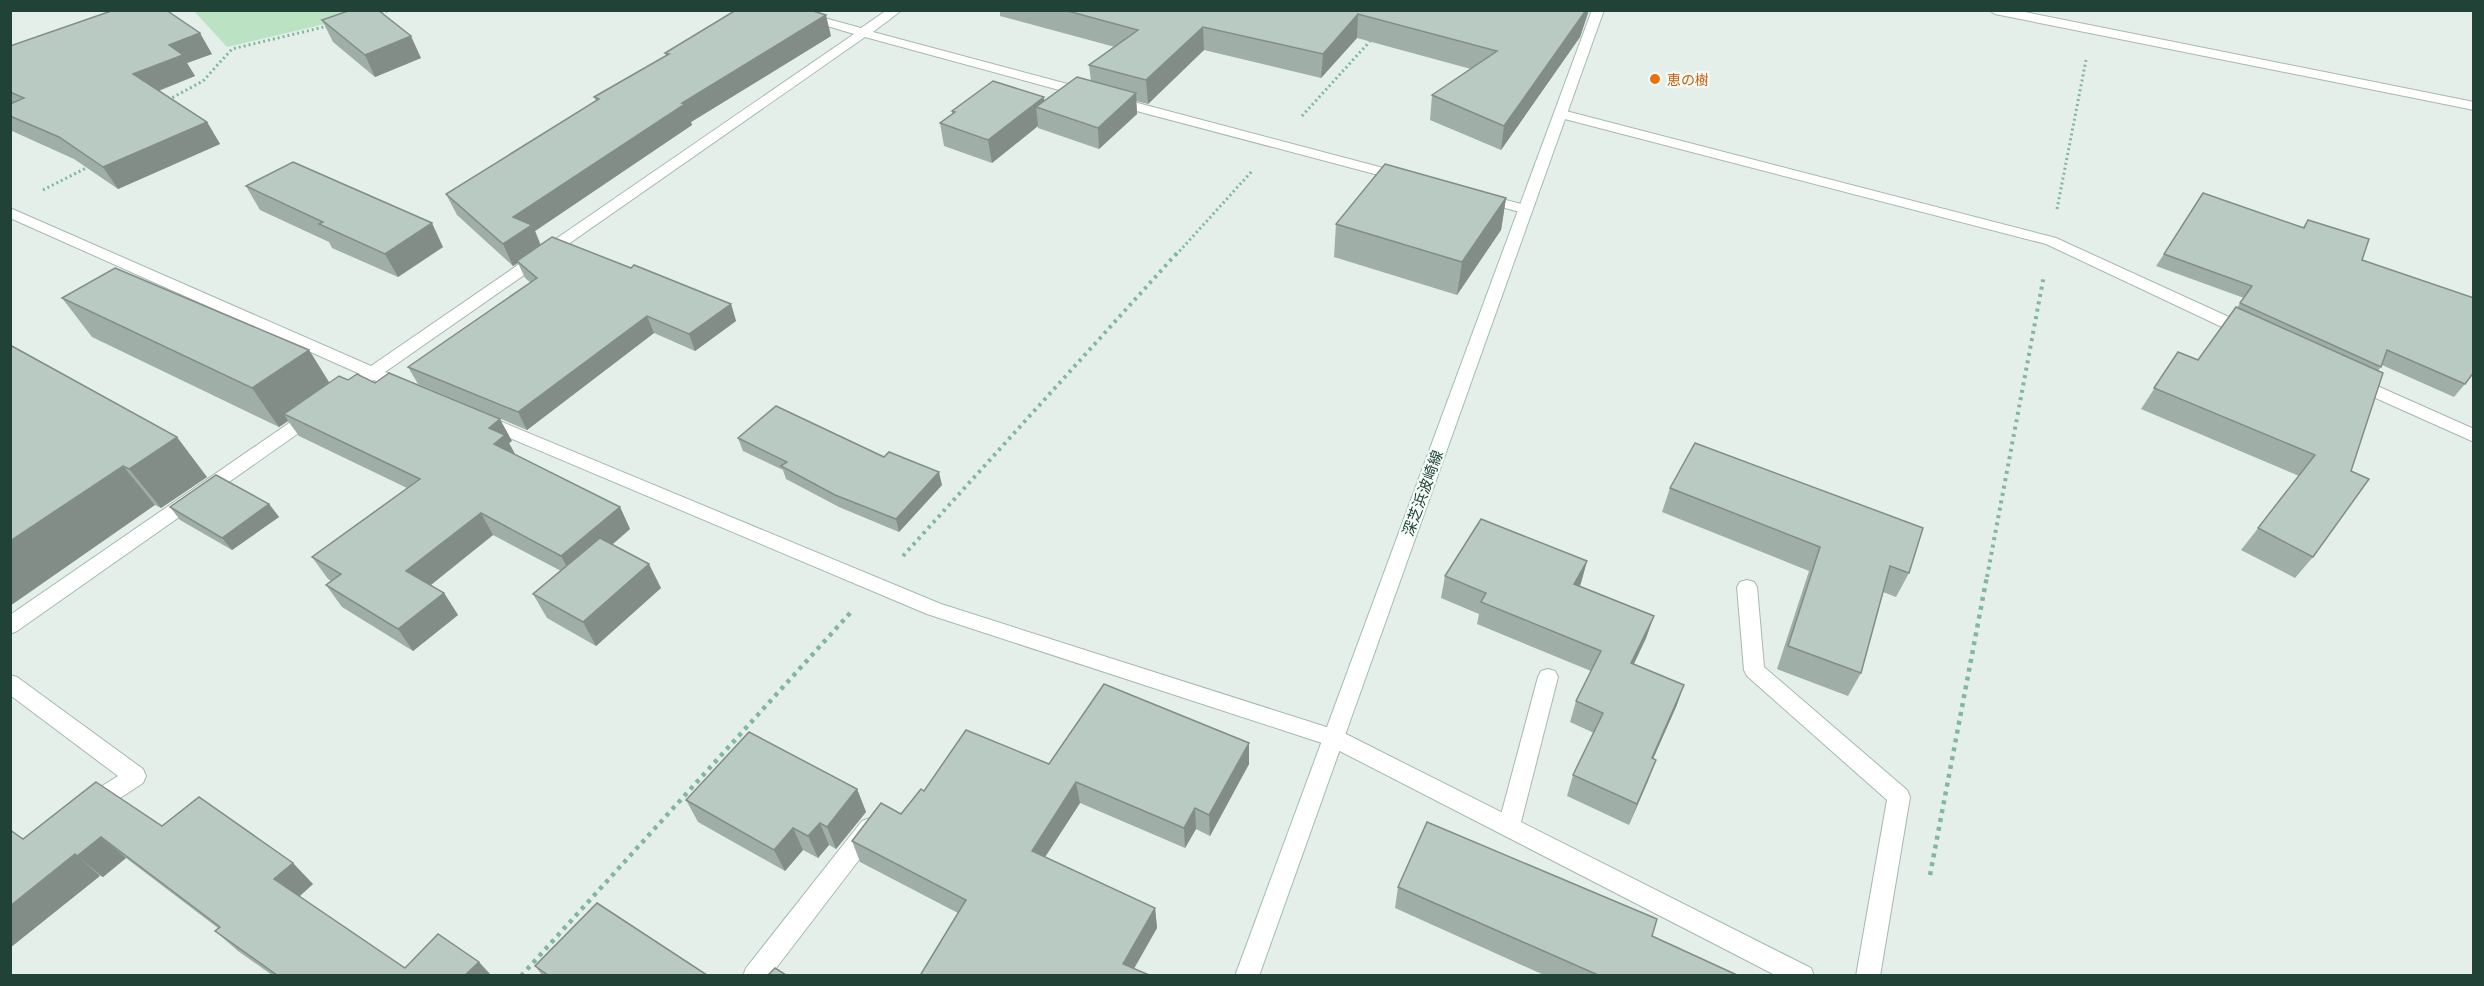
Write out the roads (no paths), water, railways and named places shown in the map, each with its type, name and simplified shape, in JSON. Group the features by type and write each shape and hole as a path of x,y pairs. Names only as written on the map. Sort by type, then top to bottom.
{"street":[{"path":"780,10 1411,180"},
{"path":"352,387 896,10"},
{"name":"深芝浜波崎線","path":"1246,975 1335,738 1524,208 1562,114 1598,10"},
{"path":"1995,10 2474,106"},
{"path":"1562,114 2051,241 2257,337"},
{"path":"1468,194 1524,208"},
{"path":"10,212 416,392"},
{"path":"2344,377 2474,436"},
{"path":"10,626 323,408"},
{"path":"471,415 934,609 1335,738 1802,975"},
{"path":"1747,587 1754,670 1899,797 1868,975"},
{"path":"1509,826 1548,677"},
{"path":"10,683 135,776 77,814"},
{"path":"755,975 881,813"}],"place":[{"name":"恵の樹","path":"1655,79"}]}
